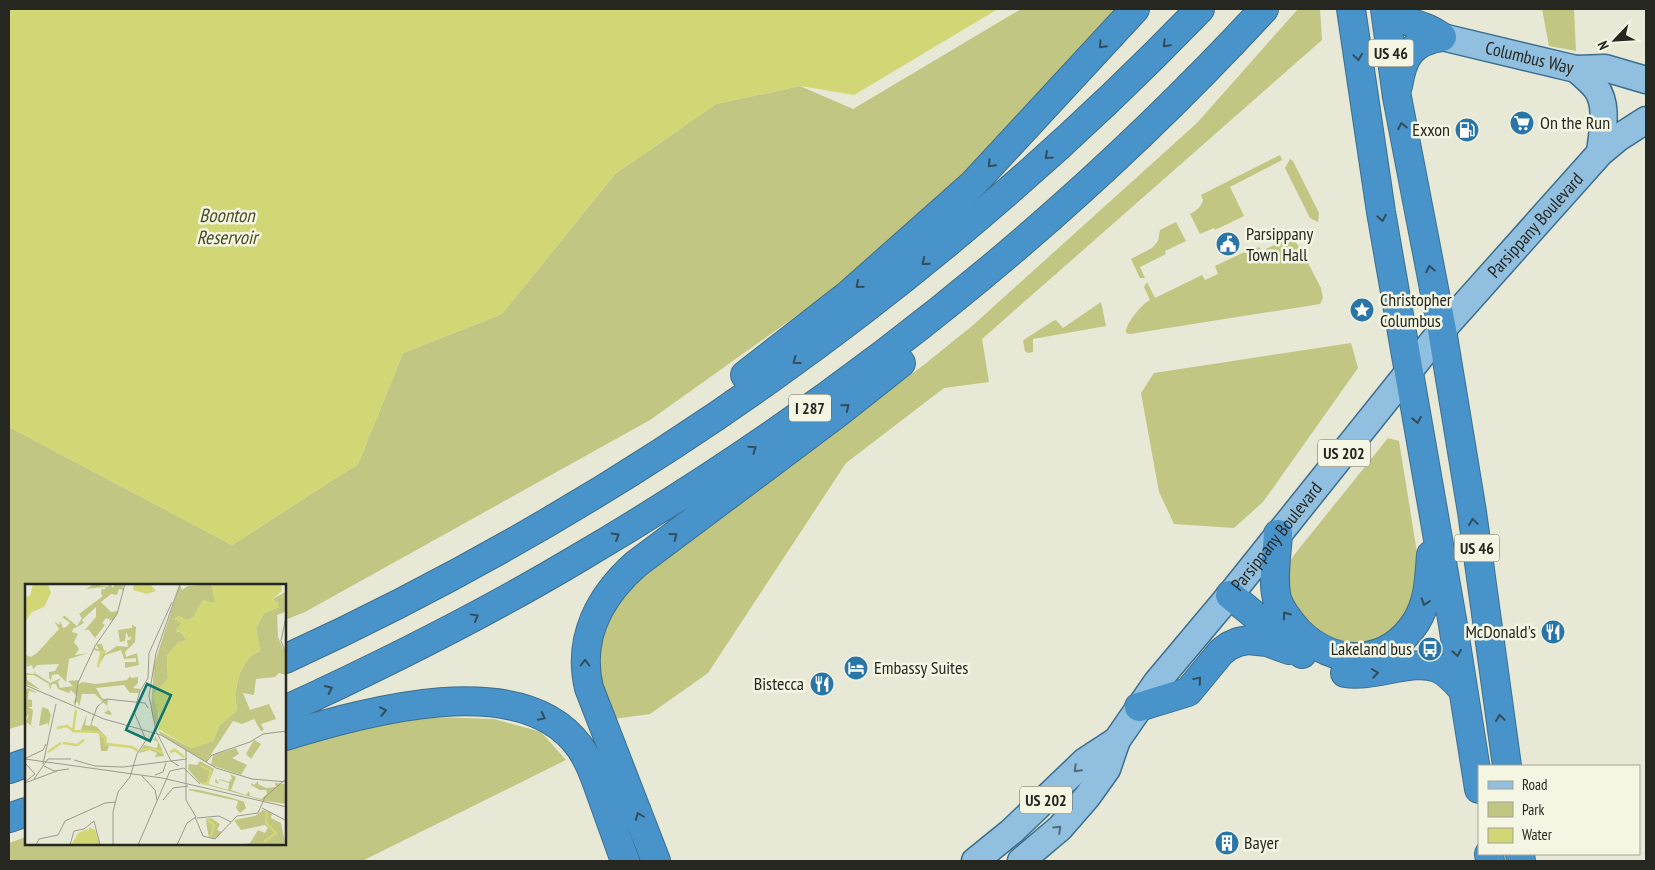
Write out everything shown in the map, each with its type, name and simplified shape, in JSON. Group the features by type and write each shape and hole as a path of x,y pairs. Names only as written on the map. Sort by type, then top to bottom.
{"highway":[{"path":"380,614 466,556 663,433 770,357 849,294 973,184 1135,9"},
{"name":"I 287","path":"286,659 380,614 496,553 609,486 710,421 826,339 928,260 1028,175 1122,88 1200,9"},
{"path":"656,861 591,695 585,674 584,660 590,631 600,609 613,588 636,564 839,412 966,311 1087,206 1153,138 1265,9"},
{"name":"I 287","path":"286,710 409,651 575,561 689,491 807,410 905,337 1059,210 1154,122 1265,9"},
{"name":"US 46","path":"1351,9 1381,212 1478,783"},
{"name":"US 46","path":"1386,9 1397,96 1442,330 1472,512 1507,765"},
{"path":"1396,9 1399,15 1408,22 1425,27 1442,37"},
{"path":"1397,96 1401,68 1412,49 1429,39 1442,37"},
{"path":"1278,534 1276,591 1282,610 1293,626 1307,640 1333,654 1352,657 1372,655 1386,649 1405,635 1417,620 1425,602 1429,588 1431,501"},
{"path":"1230,595 1315,665 1333,671 1352,674 1369,674 1429,666 1438,668 1454,680 1463,690"},
{"path":"1139,707 1188,692 1221,652 1238,642 1248,640 1267,642 1286,648 1310,661"},
{"path":"286,736 356,716 400,707 439,702 496,702 529,710 557,725 569,734 586,756 626,861"},
{"path":"9,769 25,763"},
{"path":"9,818 25,812"}],"main road":[{"name":"Columbus Way","path":"1442,37 1576,69 1604,68 1646,80"},
{"path":"1576,69 1595,87 1600,96 1604,116 1600,152"},
{"name":"Parsippany Boulevard","path":"1021,861 1060,828 1087,797 1107,769 1117,740 1157,682 1230,595 1442,330 1600,152 1646,120"},
{"name":"Parsippany Boulevard","path":"974,861 1019,825 1085,761 1117,740"}],"green space":[{"path":"1021,9 1121,9 956,186 838,286 650,420 305,612 286,620 286,584 25,584 25,724 9,729 9,427 232,545 358,464 403,353 502,314 615,174 716,104 800,86 853,109"},
{"path":"1298,9 1320,9 1322,40 982,339 989,382 944,388 846,463 708,673 650,714 614,719 597,681 599,637 620,600 644,573 925,364 972,326 1197,123"},
{"path":"1542,9 1574,9 1576,51 1549,46"},
{"path":"1280,155 1282,160 1230,187 1244,216 1215,230 1214,228 1200,234 1190,214 1201,204 1203,200 1201,195"},
{"path":"1290,159 1293,161 1319,213 1318,222 1310,218 1285,168"},
{"path":"1176,222 1186,241 1165,251 1166,254 1140,267 1145,278 1140,278 1131,259 1152,248 1158,241 1160,230"},
{"path":"1286,228 1303,253 1321,288 1323,298 1320,304 1130,334 1126,333 1128,325 1135,315 1150,300 1144,287 1147,282 1155,298 1202,275 1205,280 1218,274 1215,266 1253,248 1259,247 1262,251 1286,239 1282,230"},
{"path":"1101,302 1106,326 1033,339 1033,352 1028,353 1025,351 1023,341 1025,339 1056,320 1063,328"},
{"path":"1351,343 1358,368 1263,502 1234,528 1174,524 1159,492 1141,393 1154,373"},
{"path":"1388,438 1399,441 1420,571 1419,593 1391,638 1341,649 1291,616 1284,570"},
{"path":"433,717 494,719 541,732 566,760 362,861 9,861 9,843 25,837 25,845 286,845 286,749 377,726"}],"water":[{"name":"Boonton Reservoir","path":"9,9 998,9 854,95 800,86 716,104 615,174 502,314 403,353 358,464 232,545 9,427"}],"place":[{"name":"On the Run","path":"1522,123"},
{"name":"Exxon","path":"1467,130"},
{"name":"Parsippany Town Hall","path":"1228,244"},
{"name":"Christopher Columbus","path":"1362,310"},
{"name":"McDonald's","path":"1553,632"},
{"name":"Lakeland bus","path":"1430,649"},
{"name":"Embassy Suites","path":"856,668"},
{"name":"Bistecca","path":"822,684"},
{"name":"Bayer","path":"1227,843"}]}
